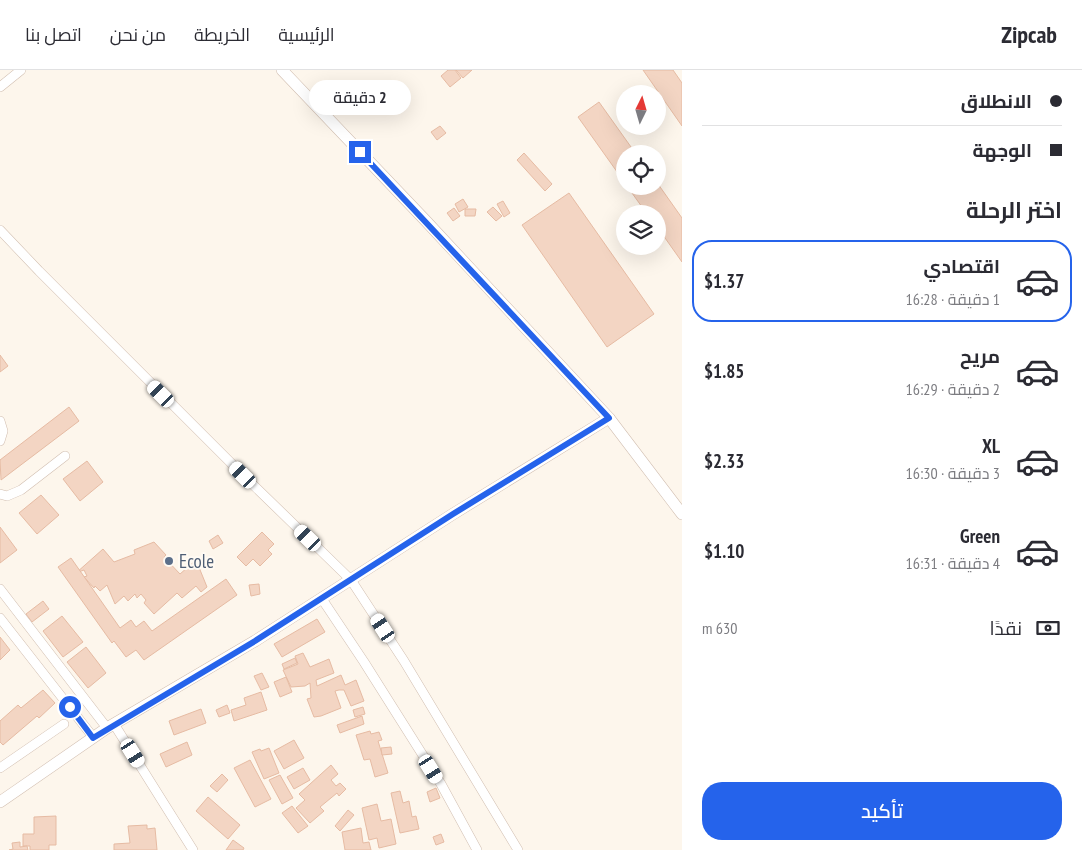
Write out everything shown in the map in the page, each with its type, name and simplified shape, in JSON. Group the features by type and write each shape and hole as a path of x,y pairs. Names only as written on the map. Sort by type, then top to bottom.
{"street":[{"path":"0,87 21,70"},
{"path":"282,70 431,226 609,418 682,514"},
{"path":"0,230 229,461 351,580 404,661 518,850"},
{"path":"0,802 110,726 255,641 453,514 609,418"},
{"path":"0,421 3,431 0,441"},
{"path":"0,494 7,496 21,490 65,456"},
{"path":"0,589 110,726 193,850"},
{"path":"322,599 441,784 477,850"},
{"path":"0,618 93,738"},
{"path":"0,768 64,724"}],"building":[{"path":"448,70 455,70 461,78 450,87 441,76"},
{"path":"456,70 472,70 463,78"},
{"path":"643,70 673,70 682,83 682,126 666,103 666,85 653,85"},
{"path":"599,102 616,126 616,135 622,135 630,145 616,145 616,170 578,117"},
{"path":"440,126 446,133 437,140 431,132"},
{"path":"524,153 552,184 545,191 517,160"},
{"path":"569,193 654,314 607,347 522,225"},
{"path":"633,195 666,195 682,218 682,262 666,239 666,205 641,205"},
{"path":"463,199 468,207 459,212 455,204"},
{"path":"503,201 510,213 504,217 497,204"},
{"path":"493,207 502,216 496,221 487,212"},
{"path":"454,208 460,216 453,221 447,213"},
{"path":"465,209 476,209 475,216 465,216"},
{"path":"0,355 8,366 0,372"},
{"path":"69,407 79,421 1,480 0,460"},
{"path":"87,461 103,482 80,501 63,479"},
{"path":"41,495 59,515 37,534 19,513"},
{"path":"0,527 17,550 0,563"},
{"path":"262,532 274,544 268,550 272,554 260,566 253,559 246,566 237,557"},
{"path":"218,535 223,543 213,549 209,541"},
{"path":"154,542 166,555 164,557 180,574 196,560 207,587 201,592 196,586 182,598 177,593 154,614 144,603 146,600 141,594 137,598 135,594 128,601 124,596 115,604 107,585 100,591 95,586 94,588 84,577 87,576 84,570 76,573 103,549 114,562 135,554 134,550"},
{"path":"71,558 120,628 131,620 136,627 144,621 152,631 226,579 237,595 144,660 136,650 126,657 114,641 112,643 58,567"},
{"path":"259,584 260,594 251,596 249,585"},
{"path":"43,601 49,609 32,622 26,614"},
{"path":"62,616 83,642 63,657 43,631"},
{"path":"317,619 325,632 282,657 274,644"},
{"path":"0,637 10,650 0,660"},
{"path":"86,647 106,673 88,688 67,662"},
{"path":"303,653 310,667 329,659 334,673 316,680 317,686 341,675 345,685 356,680 364,701 351,706 344,690 335,691 341,708 314,717 307,699 311,698 310,683 305,686 291,687 283,670 298,664 295,656"},
{"path":"295,658 297,663 284,669 282,664"},
{"path":"262,673 269,687 261,690 254,676"},
{"path":"286,677 292,692 280,697 274,682"},
{"path":"43,690 55,703 39,718 37,716 3,745 0,742 0,721 18,705 21,708"},
{"path":"261,692 267,710 234,721 231,710 246,705 244,698"},
{"path":"227,705 230,713 219,717 216,710"},
{"path":"363,707 365,714 355,717 353,710"},
{"path":"201,709 206,723 174,735 169,721"},
{"path":"362,716 364,724 340,733 337,725"},
{"path":"370,731 371,734 379,732 382,740 378,741 388,773 375,777 370,759 364,760 356,735"},
{"path":"294,740 304,758 284,769 274,751"},
{"path":"187,742 192,755 166,767 160,754"},
{"path":"391,747 392,754 382,755 381,748"},
{"path":"269,748 279,773 264,779 252,752"},
{"path":"250,760 271,799 255,807 234,768"},
{"path":"331,765 338,774 331,780 336,786 340,783 346,789 339,796 337,793 320,807 324,811 310,823 296,808 305,800 299,794"},
{"path":"303,768 310,780 294,789 287,777"},
{"path":"222,774 228,780 217,792 210,786"},
{"path":"280,775 293,798 282,804 269,780"},
{"path":"436,788 440,798 430,802 427,792"},
{"path":"400,791 403,803 409,801 412,817 416,816 419,829 400,833 391,793"},
{"path":"208,797 240,825 228,839 196,811"},
{"path":"377,804 381,821 391,819 396,844 379,848 377,838 369,840 362,808"},
{"path":"292,806 308,826 298,833 282,813"},
{"path":"348,810 354,815 340,831 335,826"},
{"path":"56,816 56,845 49,845 49,850 30,850 30,846 23,846 23,834 34,834 34,817"},
{"path":"147,825 147,829 155,828 157,850 114,850 114,844 130,843 128,826"},
{"path":"361,828 363,843 369,842 371,850 345,850 342,832"},
{"path":"441,834 444,842 436,845 433,837"},
{"path":"233,840 244,848 243,850 226,850"},
{"path":"20,842 20,847 27,846 28,850 9,850 13,849 12,843"}],"place":[{"name":"Ecole","path":"169,561"}],"route":[{"path":"70,707 93,738 255,641 453,514 609,418 360,152"}]}
